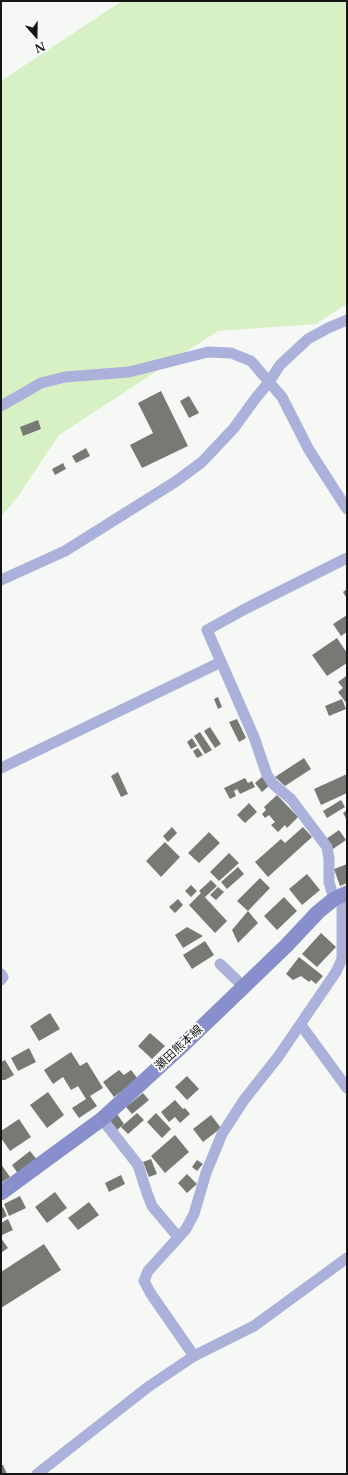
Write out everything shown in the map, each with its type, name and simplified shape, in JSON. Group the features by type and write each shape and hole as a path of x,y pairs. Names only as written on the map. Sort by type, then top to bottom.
{"main road":[{"name":"瀬田熊本線","path":"1,1193 102,1118 181,1048 318,912 343,897"}],"street":[{"path":"1,580 65,551 175,482 202,462 234,428 280,365 308,339 347,320"},
{"path":"1,406 41,383 65,377 129,372 208,352 231,353 250,361 282,397 308,450 347,510"},
{"path":"194,1356 151,1294 144,1281 148,1271 186,1229 194,1214 206,1173 222,1134 244,1100 278,1057 301,1024 336,972 342,959 343,897 329,882 329,859 327,847 291,799 273,784 267,775 254,737 207,630 245,609 347,558"},
{"path":"1,768 221,662"},
{"path":"220,964 244,987"},
{"path":"1,974 3,977 1,980"},
{"path":"301,1024 347,1088"},
{"path":"102,1118 138,1165 152,1206 178,1237"},
{"path":"37,1474 148,1387 194,1356 254,1326 347,1258"}],"green space":[{"path":"122,1 347,1 347,304 316,324 218,331 59,435 19,495 1,517 1,81"}],"building":[{"path":"161,391 188,446 142,468 130,445 153,433 138,403"},
{"path":"189,396 199,413 189,418 180,401"},
{"path":"38,420 41,429 23,436 20,427"},
{"path":"86,448 90,456 76,463 72,456"},
{"path":"63,463 66,469 55,475 52,469"},
{"path":"347,589 347,599 343,592"},
{"path":"347,615 347,632 341,636 333,624"},
{"path":"337,638 347,653 347,663 327,676 312,655"},
{"path":"346,676 347,704 338,692 343,688 338,682"},
{"path":"218,697 222,707 218,709 214,699"},
{"path":"342,699 346,709 329,716 325,706"},
{"path":"237,719 246,738 239,742 229,722"},
{"path":"210,727 221,744 215,748 204,731"},
{"path":"200,732 212,750 205,754 194,736"},
{"path":"192,738 197,746 191,749 187,742"},
{"path":"198,748 203,755 197,758 193,751"},
{"path":"304,758 311,769 285,786 275,777"},
{"path":"118,772 128,794 121,797 111,776"},
{"path":"347,774 347,793 321,805 314,789"},
{"path":"263,776 270,785 262,792 255,783"},
{"path":"245,778 248,783 252,781 255,787 240,794 237,789 234,791 236,796 230,799 224,788"},
{"path":"277,795 298,817 287,828 285,825 278,832 271,825 275,822 269,815 265,818 262,814 266,810 264,807"},
{"path":"341,800 345,807 327,818 323,811"},
{"path":"249,803 257,812 245,823 237,815"},
{"path":"347,810 347,820 343,813"},
{"path":"172,827 177,833 168,842 163,836"},
{"path":"303,827 312,837 268,877 255,862 281,839 285,843"},
{"path":"339,830 346,840 333,849 326,839"},
{"path":"209,832 220,843 199,863 188,853"},
{"path":"165,842 180,857 161,877 146,861"},
{"path":"229,853 239,863 219,881 210,872"},
{"path":"347,864 347,883 340,886 334,869"},
{"path":"238,867 244,874 227,889 221,882"},
{"path":"307,874 320,890 302,905 289,889"},
{"path":"260,878 270,888 248,911 237,901"},
{"path":"211,880 217,886 205,897 199,891"},
{"path":"191,885 197,891 191,897 185,891"},
{"path":"218,887 224,892 216,900 210,895"},
{"path":"201,893 227,921 215,933 189,905"},
{"path":"284,897 297,911 277,930 264,916"},
{"path":"178,899 183,905 175,913 169,907"},
{"path":"248,911 258,923 238,943 232,930"},
{"path":"187,927 203,936 183,948 175,935"},
{"path":"321,933 336,947 317,967 302,954"},
{"path":"205,941 214,955 192,969 183,955"},
{"path":"299,957 323,976 316,984 311,980 309,982 301,976 293,980 286,974"},
{"path":"50,1013 60,1029 39,1041 30,1026"},
{"path":"150,1033 165,1046 152,1059 138,1046"},
{"path":"29,1048 36,1062 18,1071 11,1058"},
{"path":"71,1052 80,1066 87,1062 103,1088 90,1096 97,1106 79,1118 72,1108 86,1099 78,1086 71,1090 63,1077 53,1084 44,1070"},
{"path":"5,1060 14,1075 5,1080 1,1080 1,1062"},
{"path":"119,1070 124,1075 131,1070 138,1079 114,1097 103,1082"},
{"path":"187,1076 199,1089 187,1100 175,1087"},
{"path":"48,1092 64,1115 47,1128 30,1105"},
{"path":"143,1093 149,1100 132,1114 126,1107"},
{"path":"175,1100 190,1114 180,1123 175,1117 169,1122 161,1112"},
{"path":"137,1113 144,1120 128,1134 121,1127"},
{"path":"156,1113 171,1129 162,1138 147,1122"},
{"path":"117,1114 124,1124 117,1130 109,1120"},
{"path":"211,1115 221,1128 203,1142 193,1129"},
{"path":"19,1119 31,1137 10,1151 1,1138 1,1131"},
{"path":"175,1135 189,1152 165,1173 151,1156"},
{"path":"30,1151 38,1161 19,1175 12,1165"},
{"path":"151,1159 157,1174 149,1177 143,1162"},
{"path":"197,1160 203,1164 197,1171 192,1167"},
{"path":"1,1164 10,1177 1,1183"},
{"path":"187,1174 197,1184 187,1193 178,1183"},
{"path":"121,1175 125,1184 109,1192 105,1183"},
{"path":"55,1192 67,1208 47,1223 35,1207"},
{"path":"20,1196 26,1208 9,1216 4,1204"},
{"path":"89,1202 99,1215 78,1230 68,1218"},
{"path":"3,1207 7,1216 1,1219 1,1208"},
{"path":"8,1219 13,1230 2,1235 1,1223"},
{"path":"1,1238 8,1248 1,1253"},
{"path":"44,1244 61,1270 1,1308 1,1272"},
{"path":"1,1465 3,1465 7,1474 1,1474"}]}
